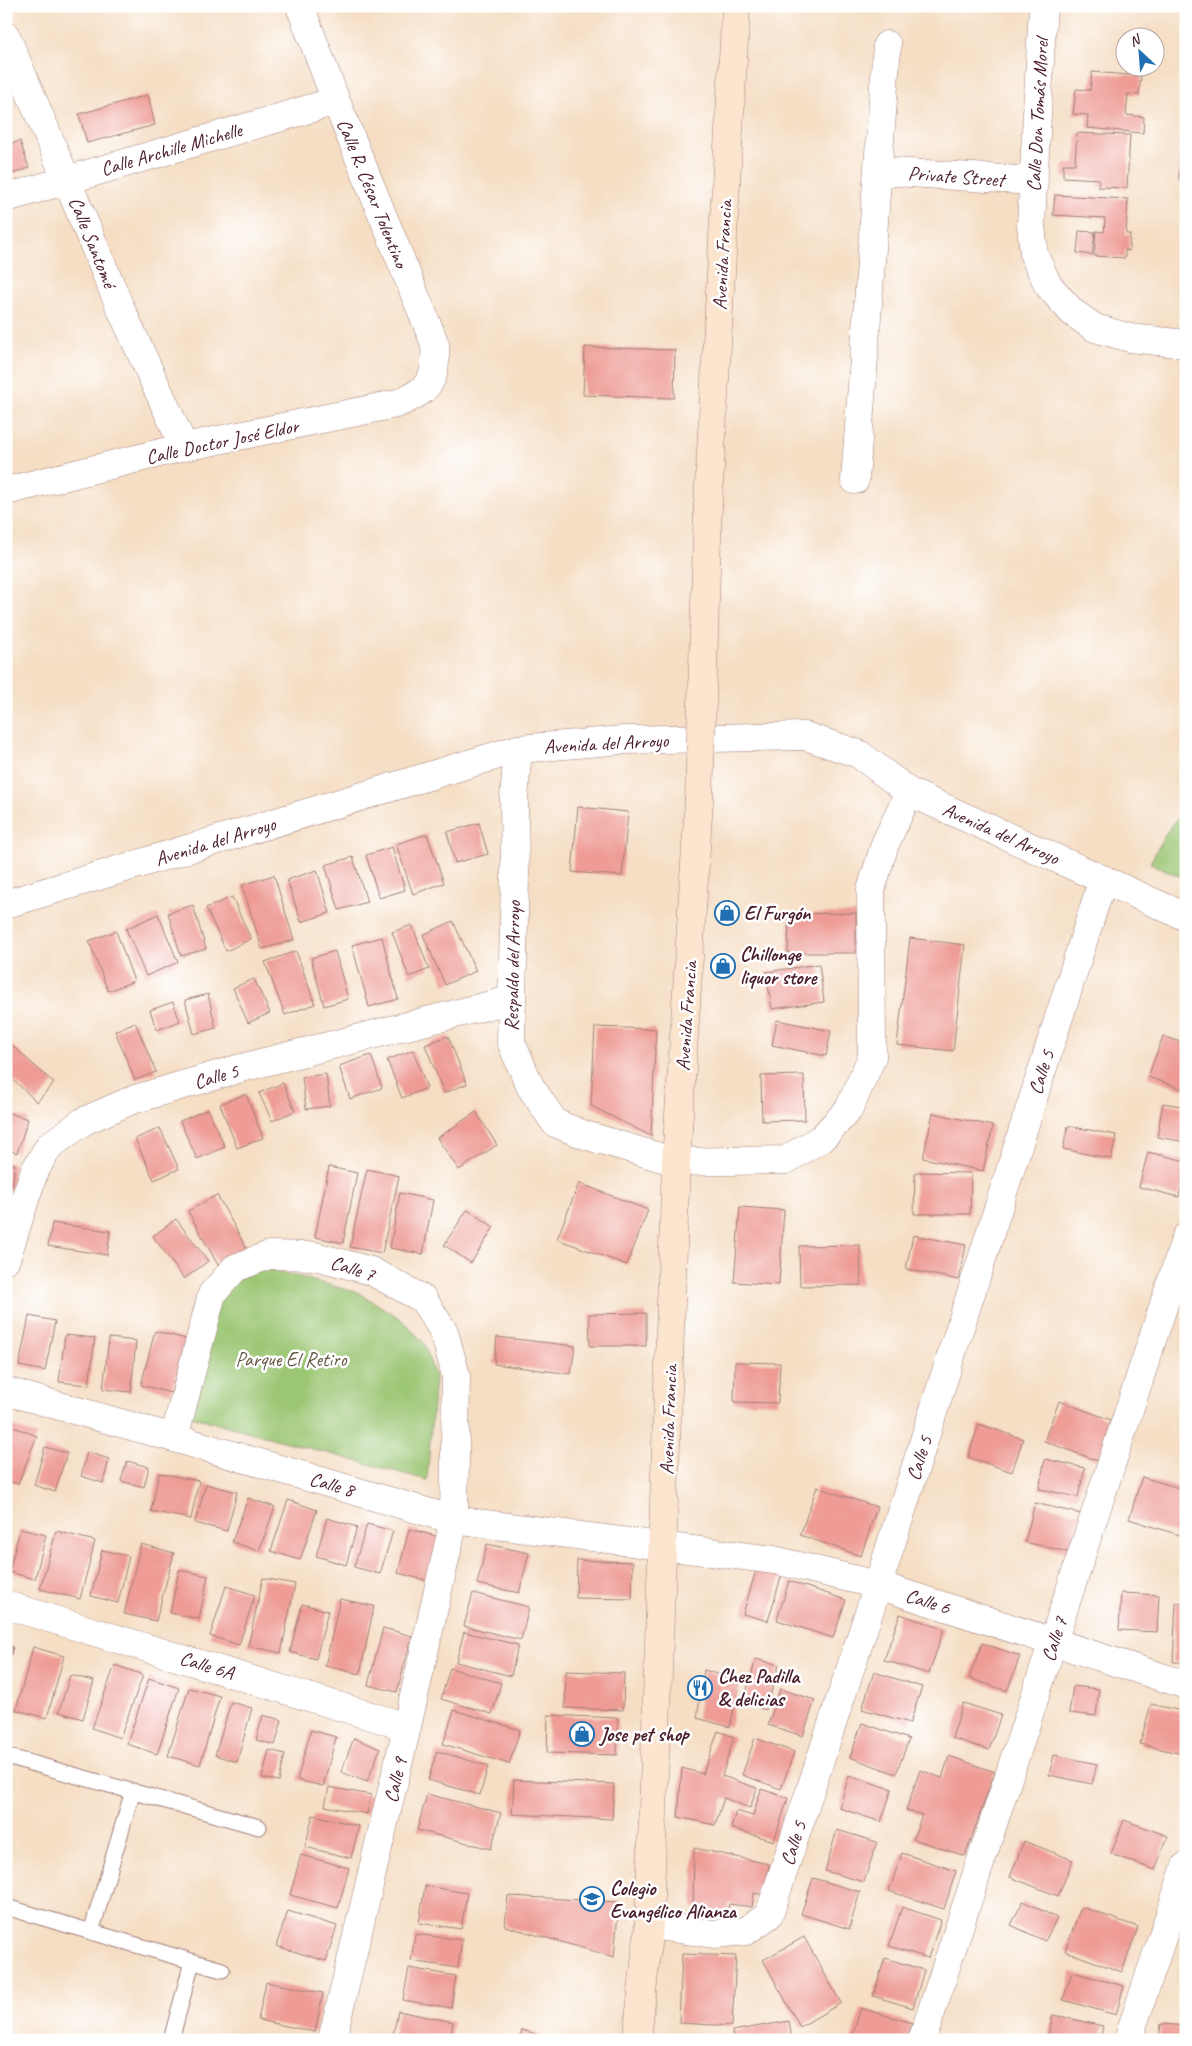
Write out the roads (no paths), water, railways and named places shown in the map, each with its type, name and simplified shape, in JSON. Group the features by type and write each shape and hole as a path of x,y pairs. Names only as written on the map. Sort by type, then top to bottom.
{"main road":[{"name":"Avenida Francia","path":"637,2040 649,1925 664,1546 676,1162 700,800 708,504 736,6"}],"street":[{"name":"Calle R. César Tolentino","path":"300,6 336,101 435,344 436,365 431,381"},
{"name":"Calle Don Tomás Morel","path":"1043,6 1031,224 1034,255 1048,285 1072,312 1095,328 1130,338 1186,344"},
{"name":"Calle Santomé","path":"6,36 120,307 184,447"},
{"path":"855,480 887,45"},
{"name":"Calle Archille Michelle","path":"6,198 336,101"},
{"name":"Private Street","path":"879,170 1034,181"},
{"name":"Calle Doctor José Eldor","path":"6,491 184,447 396,404 416,396 431,381"},
{"name":"Avenida del Arroyo","path":"6,904 518,749 623,740 805,736 859,754 909,792 1186,918"},
{"name":"Respaldo del Arroyo","path":"518,749 514,799 510,1042 530,1086 555,1123 585,1135 676,1162 786,1160 822,1138 849,1109 872,1057 871,890 885,844 909,792"},
{"name":"Calle 5","path":"649,1925 714,1934 746,1931 769,1915 878,1585 1103,879"},
{"name":"Calle 5","path":"6,1259 34,1172 49,1146 84,1121 132,1100 241,1068 510,1000"},
{"name":"Calle 7","path":"922,2040 1186,1237"},
{"name":"Calle 7","path":"174,1438 212,1294 235,1268 269,1255 316,1256 371,1271 423,1299 444,1332 456,1375 454,1520"},
{"name":"Calle 8","path":"6,1391 454,1520 664,1546"},
{"name":"Calle 9","path":"332,2040 454,1520"},
{"name":"Calle 6","path":"664,1546 774,1560 878,1585 1186,1686"},
{"name":"Calle 6A","path":"6,1605 407,1726"},
{"path":"1128,2040 1184,1879"}],"lane":[{"path":"6,1756 259,1826"},
{"path":"91,1932 133,1791"},
{"path":"6,1908 222,1970"},
{"path":"171,2040 192,1962"}],"place":[{"name":"El Furgón","path":"727,913"},
{"name":"Chillonge liquor store","path":"723,966"},
{"name":"Chez Padilla & delicias","path":"700,1688"},
{"name":"Jose pet shop","path":"582,1734"},
{"name":"Colegio Evangélico Alianza","path":"592,1899"}],"park label":[{"name":"Parque El Retiro","path":"291,1359"}]}
